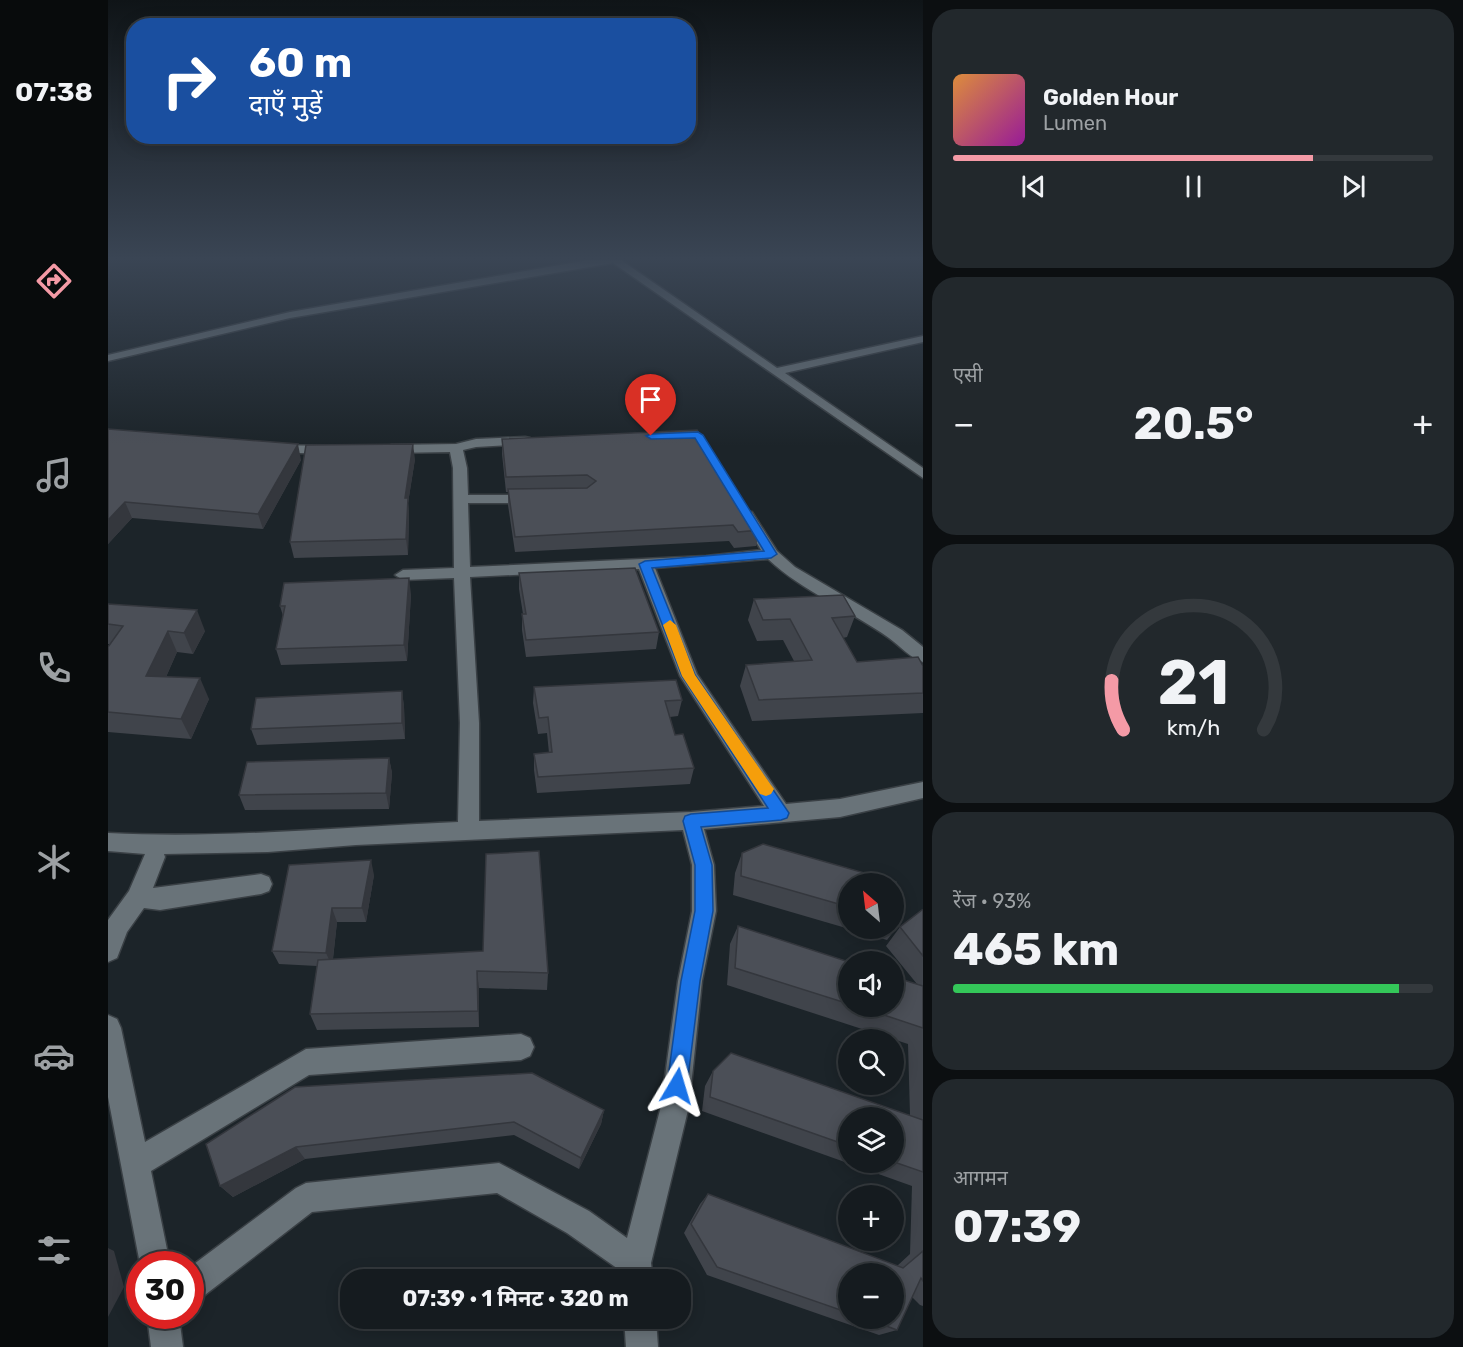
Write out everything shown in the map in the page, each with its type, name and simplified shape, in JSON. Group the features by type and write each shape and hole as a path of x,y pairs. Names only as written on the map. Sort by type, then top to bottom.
{"street":[{"path":"108,358 269,320"},
{"path":"702,320 923,474"},
{"path":"777,371 923,339"},
{"path":"380,450 456,448 476,443 535,441"},
{"path":"255,448 345,451"},
{"path":"456,448 460,468 471,721 472,788 468,832"},
{"path":"461,499 541,498"},
{"path":"738,500 771,554 789,570 867,615 896,634 923,656"},
{"path":"403,575 706,561 771,554"},
{"path":"645,564 689,676 781,813"},
{"path":"108,842 267,843 356,836 691,821 840,808 923,790"},
{"path":"637,1269 675,1107 690,981 704,911 703,865 691,821"},
{"path":"108,950 124,907 154,857"},
{"path":"124,907 160,899 261,885"},
{"path":"108,1028 152,1251"},
{"path":"135,1164 306,1062 521,1047"},
{"path":"204,1276 306,1198 499,1178 578,1222 635,1269"},
{"path":"165,1329 167,1347"},
{"path":"641,1329 642,1347"}],"building":[{"path":"108,429 298,444 258,514 125,502 108,520"},
{"path":"697,430 742,506 745,506 760,530 738,532 733,525 515,537 508,489 587,488 596,481 587,475 506,477 502,439"},
{"path":"413,444 405,498 408,498 406,539 290,542 306,445"},
{"path":"635,568 659,632 526,640 522,614 526,614 519,573"},
{"path":"409,578 404,645 276,649 285,606 280,606 284,583"},
{"path":"843,595 855,616 832,618 857,662 918,657 923,666 923,693 759,700 746,665 812,660 790,619 763,620 754,599"},
{"path":"108,604 197,610 184,633 168,631 146,676 200,678 181,719 108,712 108,647 123,626 108,624"},
{"path":"676,680 682,700 665,701 675,735 683,734 694,768 538,777 534,754 552,752 548,717 539,718 534,687"},
{"path":"402,691 402,723 251,729 256,698"},
{"path":"389,758 386,793 239,795 247,762"},
{"path":"763,844 864,873 838,873 838,904 741,876 742,853"},
{"path":"539,851 548,973 477,971 478,1011 310,1014 318,960 483,951 486,854"},
{"path":"371,860 362,908 332,908 326,953 272,951 289,865"},
{"path":"923,910 923,956 904,932 904,924"},
{"path":"738,926 838,958 838,1001 735,968"},
{"path":"904,980 923,986 923,1028 890,1017 904,1017"},
{"path":"731,1053 838,1090 838,1095 851,1095 886,1107 838,1107 838,1142 710,1097 713,1071"},
{"path":"532,1073 604,1110 581,1158 514,1122 296,1147 220,1186 206,1144 295,1087"},
{"path":"904,1113 923,1120 923,1172 904,1165"},
{"path":"708,1194 838,1243 838,1251 858,1251 890,1263 838,1263 838,1309 717,1267 691,1224"},
{"path":"923,1251 923,1281 921,1278 904,1315 904,1267"}],"slow traffic":[{"path":"670,625 689,676 766,789"}],"route":[{"path":"651,436 698,435 771,554 706,561 645,564 689,676 781,813 691,821 703,865 704,911 690,981 677,1086"}]}
